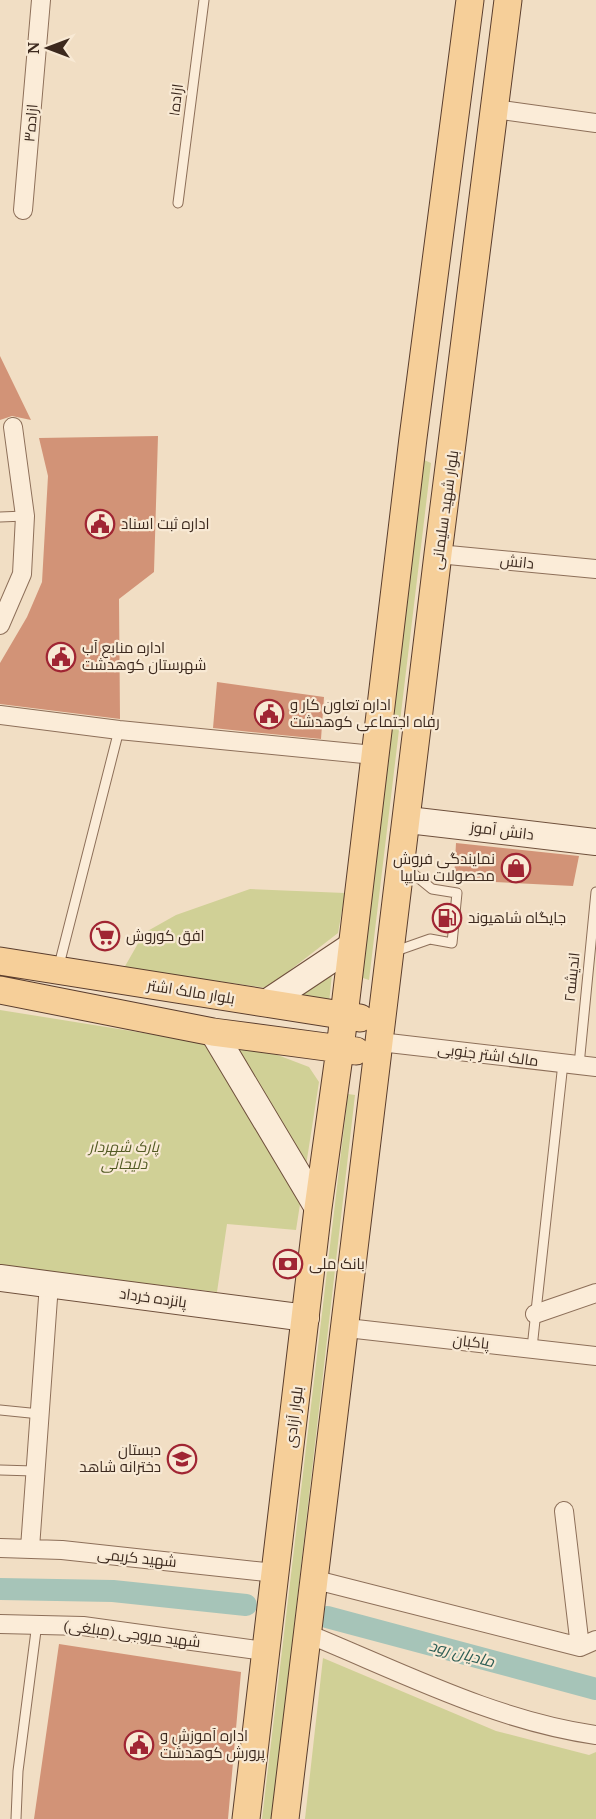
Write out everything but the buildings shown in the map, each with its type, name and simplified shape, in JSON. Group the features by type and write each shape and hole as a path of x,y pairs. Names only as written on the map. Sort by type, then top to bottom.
{"main road":[{"path":"344,1016 413,438 470,0"},
{"name":"بلوار شهید سلیمانی","path":"380,1039 508,0"},
{"path":"413,438 454,444"},
{"name":"دانش آموز","path":"408,820 596,842"},
{"path":"266,1003 351,947"},
{"name":"بلوار مالک اشتر","path":"0,961 344,1016 380,1039"},
{"path":"84,1005 90,976"},
{"path":"0,990 213,1032 340,1049 380,1039 347,1328 285,1819"},
{"name":"بلوار آزادی","path":"246,1819 318,1208 344,1016"},
{"path":"213,1032 318,1208"},
{"name":"پانزده خرداد","path":"0,1278 306,1318"}],"street":[{"name":"ازاده۳","path":"23,210 41,0"},
{"path":"495,109 596,123"},
{"path":"0,625 22,574 25,516 13,427"},
{"name":"دانش","path":"438,554 596,569"},
{"path":"0,715 119,730 374,755"},
{"name":"مالک اشتر جنوبی","path":"380,1039 579,1065"},
{"path":"30,1548 49,1284"},
{"path":"535,1314 596,1293"},
{"name":"پاکبان","path":"347,1328 596,1356"},
{"path":"316,1580 588,1643 564,1511"},
{"name":"شهید کریمی","path":"0,1548 30,1548 275,1573"},
{"name":"شهید مروجی (مبلغی)","path":"0,1624 37,1623 83,1626 264,1652"},
{"path":"308,1634 488,1707 560,1730 596,1736"}],"lane":[{"name":"ازاده۱","path":"178,203 204,0"},
{"path":"0,516 25,516"},
{"path":"58,970 119,730"},
{"path":"391,952 430,939 452,943 458,893 432,889 402,865"},
{"name":"اندیشه۲","path":"532,1348 535,1314 579,1065 596,892"},
{"path":"0,1410 40,1414"},
{"path":"0,1470 34,1471"},
{"path":"16,1819 18,1771 37,1623"}],"green space":[{"path":"424,460 431,463 369,980 360,977"},
{"path":"250,889 345,893 338,933 267,988 124,968 144,933 176,915"},
{"path":"332,974 329,1003 293,998"},
{"name":"پارک شهردار دلیجانی","path":"0,1010 275,1054 309,1067 319,1082 296,1230 227,1224 217,1292 0,1266"},
{"path":"348,1094 355,1095 272,1819 262,1819"},
{"path":"323,1658 496,1731 589,1755 596,1752 596,1819 305,1819"}],"waterway":[{"path":"0,1589 113,1591 246,1605"},
{"name":"مادیان رود","path":"327,1617 596,1689"}],"place":[{"name":"اداره ثبت اسناد","path":"100,524"},
{"name":"اداره منابع آب شهرستان کوهدشت","path":"61,657"},
{"name":"اداره تعاون کار و رفاه اجتماعی کوهدشت","path":"269,714"},
{"name":"نمایندگی فروش محصولات سایپا","path":"516,868"},
{"name":"جایگاه شاهیوند","path":"447,918"},
{"name":"افق کوروش","path":"105,936"},
{"name":"بانک ملی","path":"288,1264"},
{"name":"دبستان دخترانه شاهد","path":"182,1459"},
{"name":"اداره آموزش و پرورش کوهدشت","path":"139,1745"}]}
